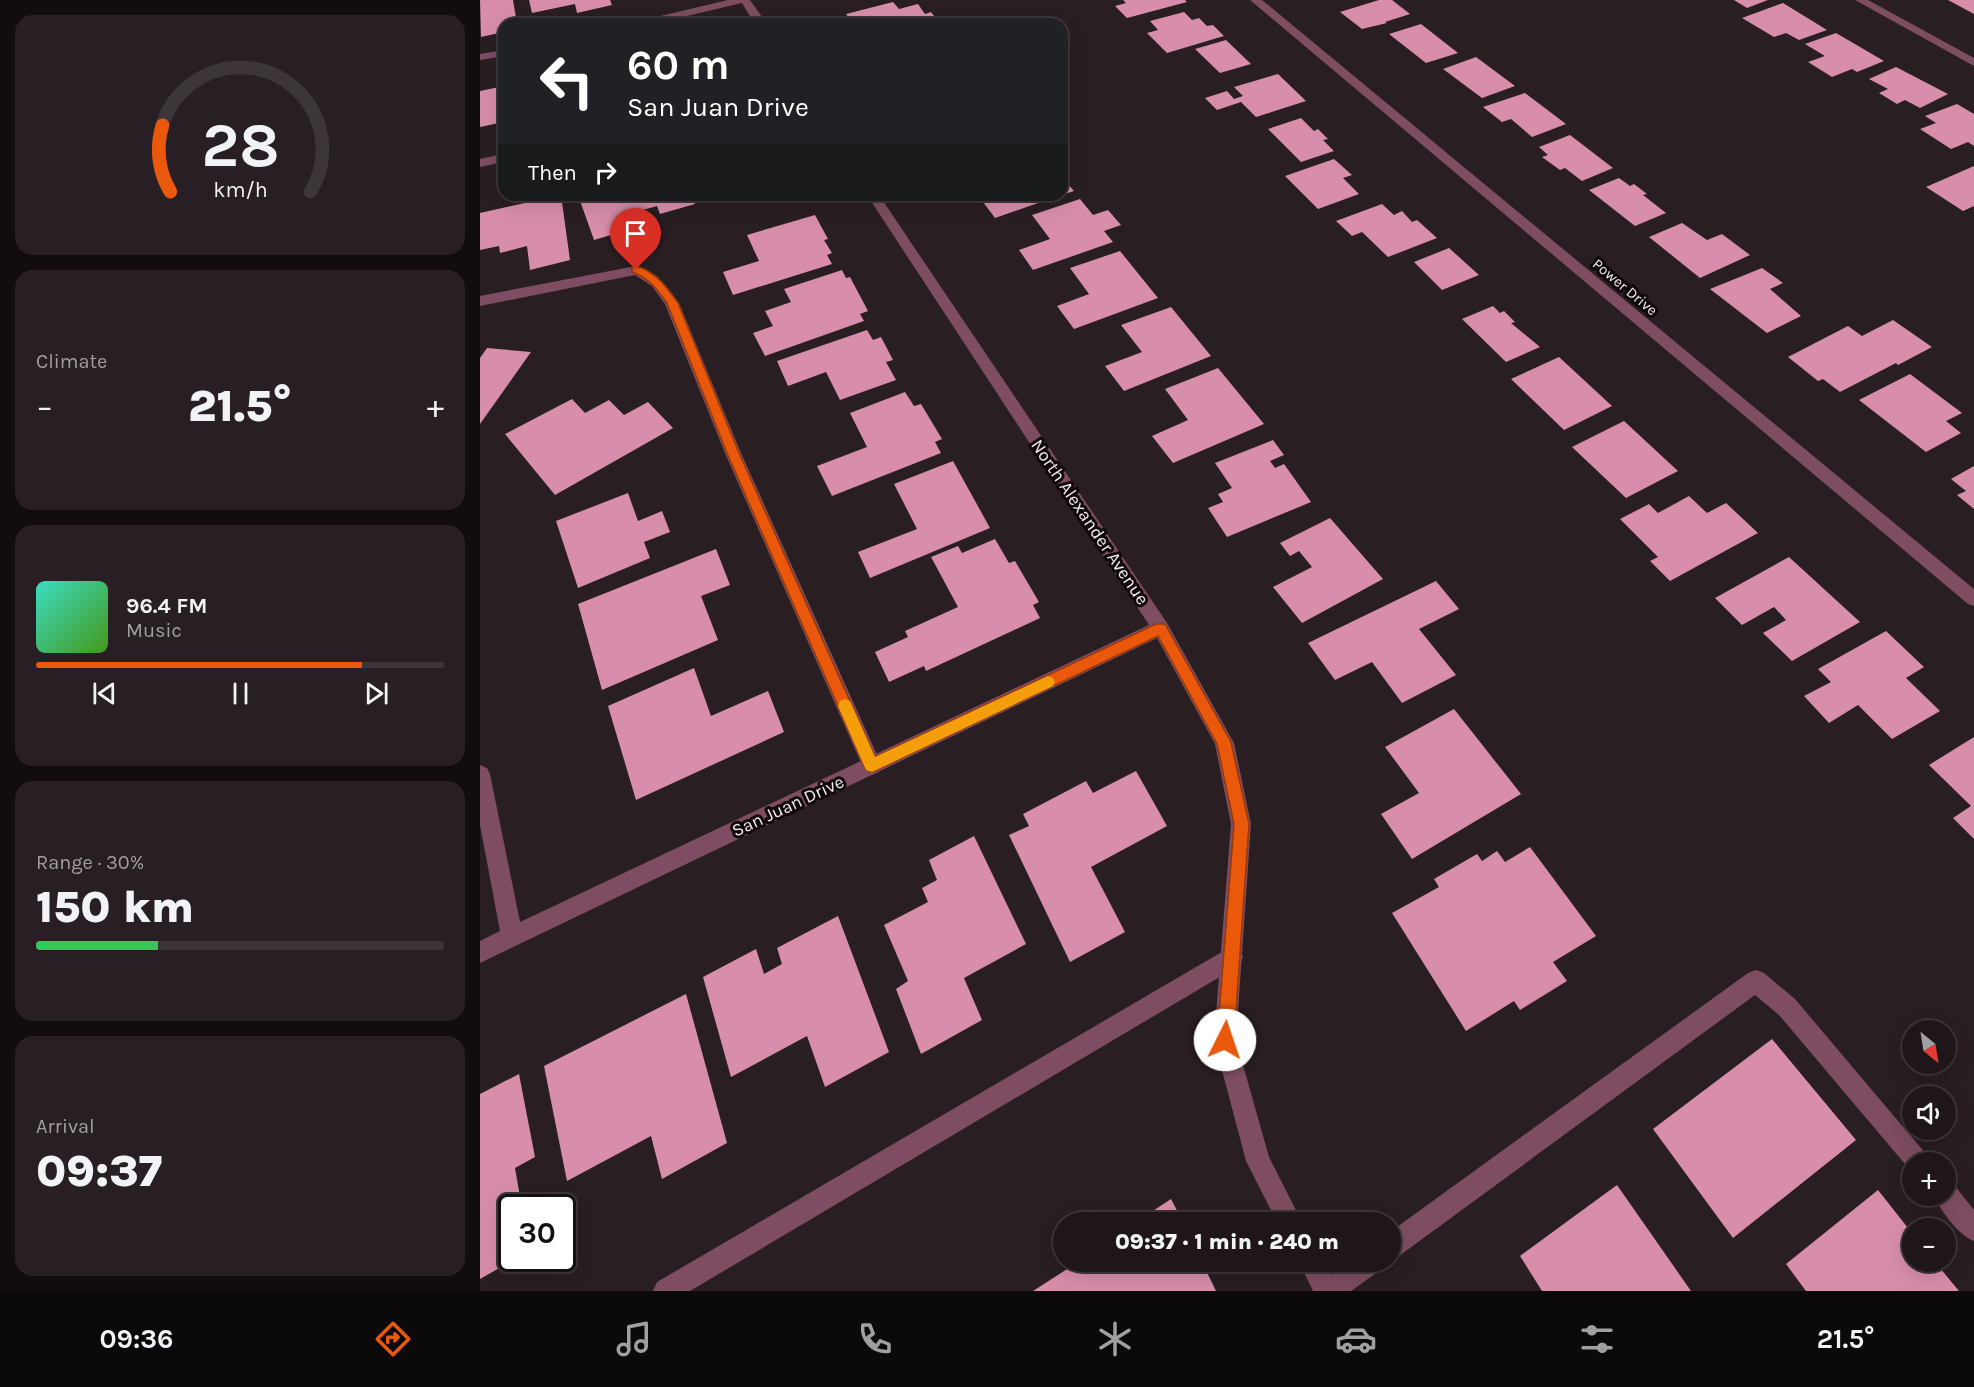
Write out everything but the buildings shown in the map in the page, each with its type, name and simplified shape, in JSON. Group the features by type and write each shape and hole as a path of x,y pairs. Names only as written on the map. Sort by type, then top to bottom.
{"street":[{"path":"665,18 743,0 756,18"},
{"path":"1258,3 1279,0"},
{"path":"1860,0 1974,63"},
{"name":"Power Drive","path":"1258,3 1974,599"},
{"path":"480,57 498,54"},
{"path":"480,163 498,159"},
{"name":"North Alexander Avenue","path":"877,201 1161,628 1224,742 1242,824 1225,1040 1258,1161 1285,1212"},
{"path":"480,301 636,270 647,274 661,287 672,303 733,453 872,766"},
{"name":"San Juan Drive","path":"480,952 1161,628"},
{"path":"480,774 512,936"},
{"path":"666,1291 1232,957"},
{"path":"1401,1239 1756,981 1787,1007 1910,1152"},
{"path":"1955,1206 1974,1229"},
{"path":"1317,1272 1328,1291 1356,1272"}],"slow traffic":[{"path":"845,706 872,766 1048,682"}],"route":[{"path":"636,270 647,274 661,287 672,303 733,453 872,766 1161,628 1224,742 1242,824 1225,1040"}]}
